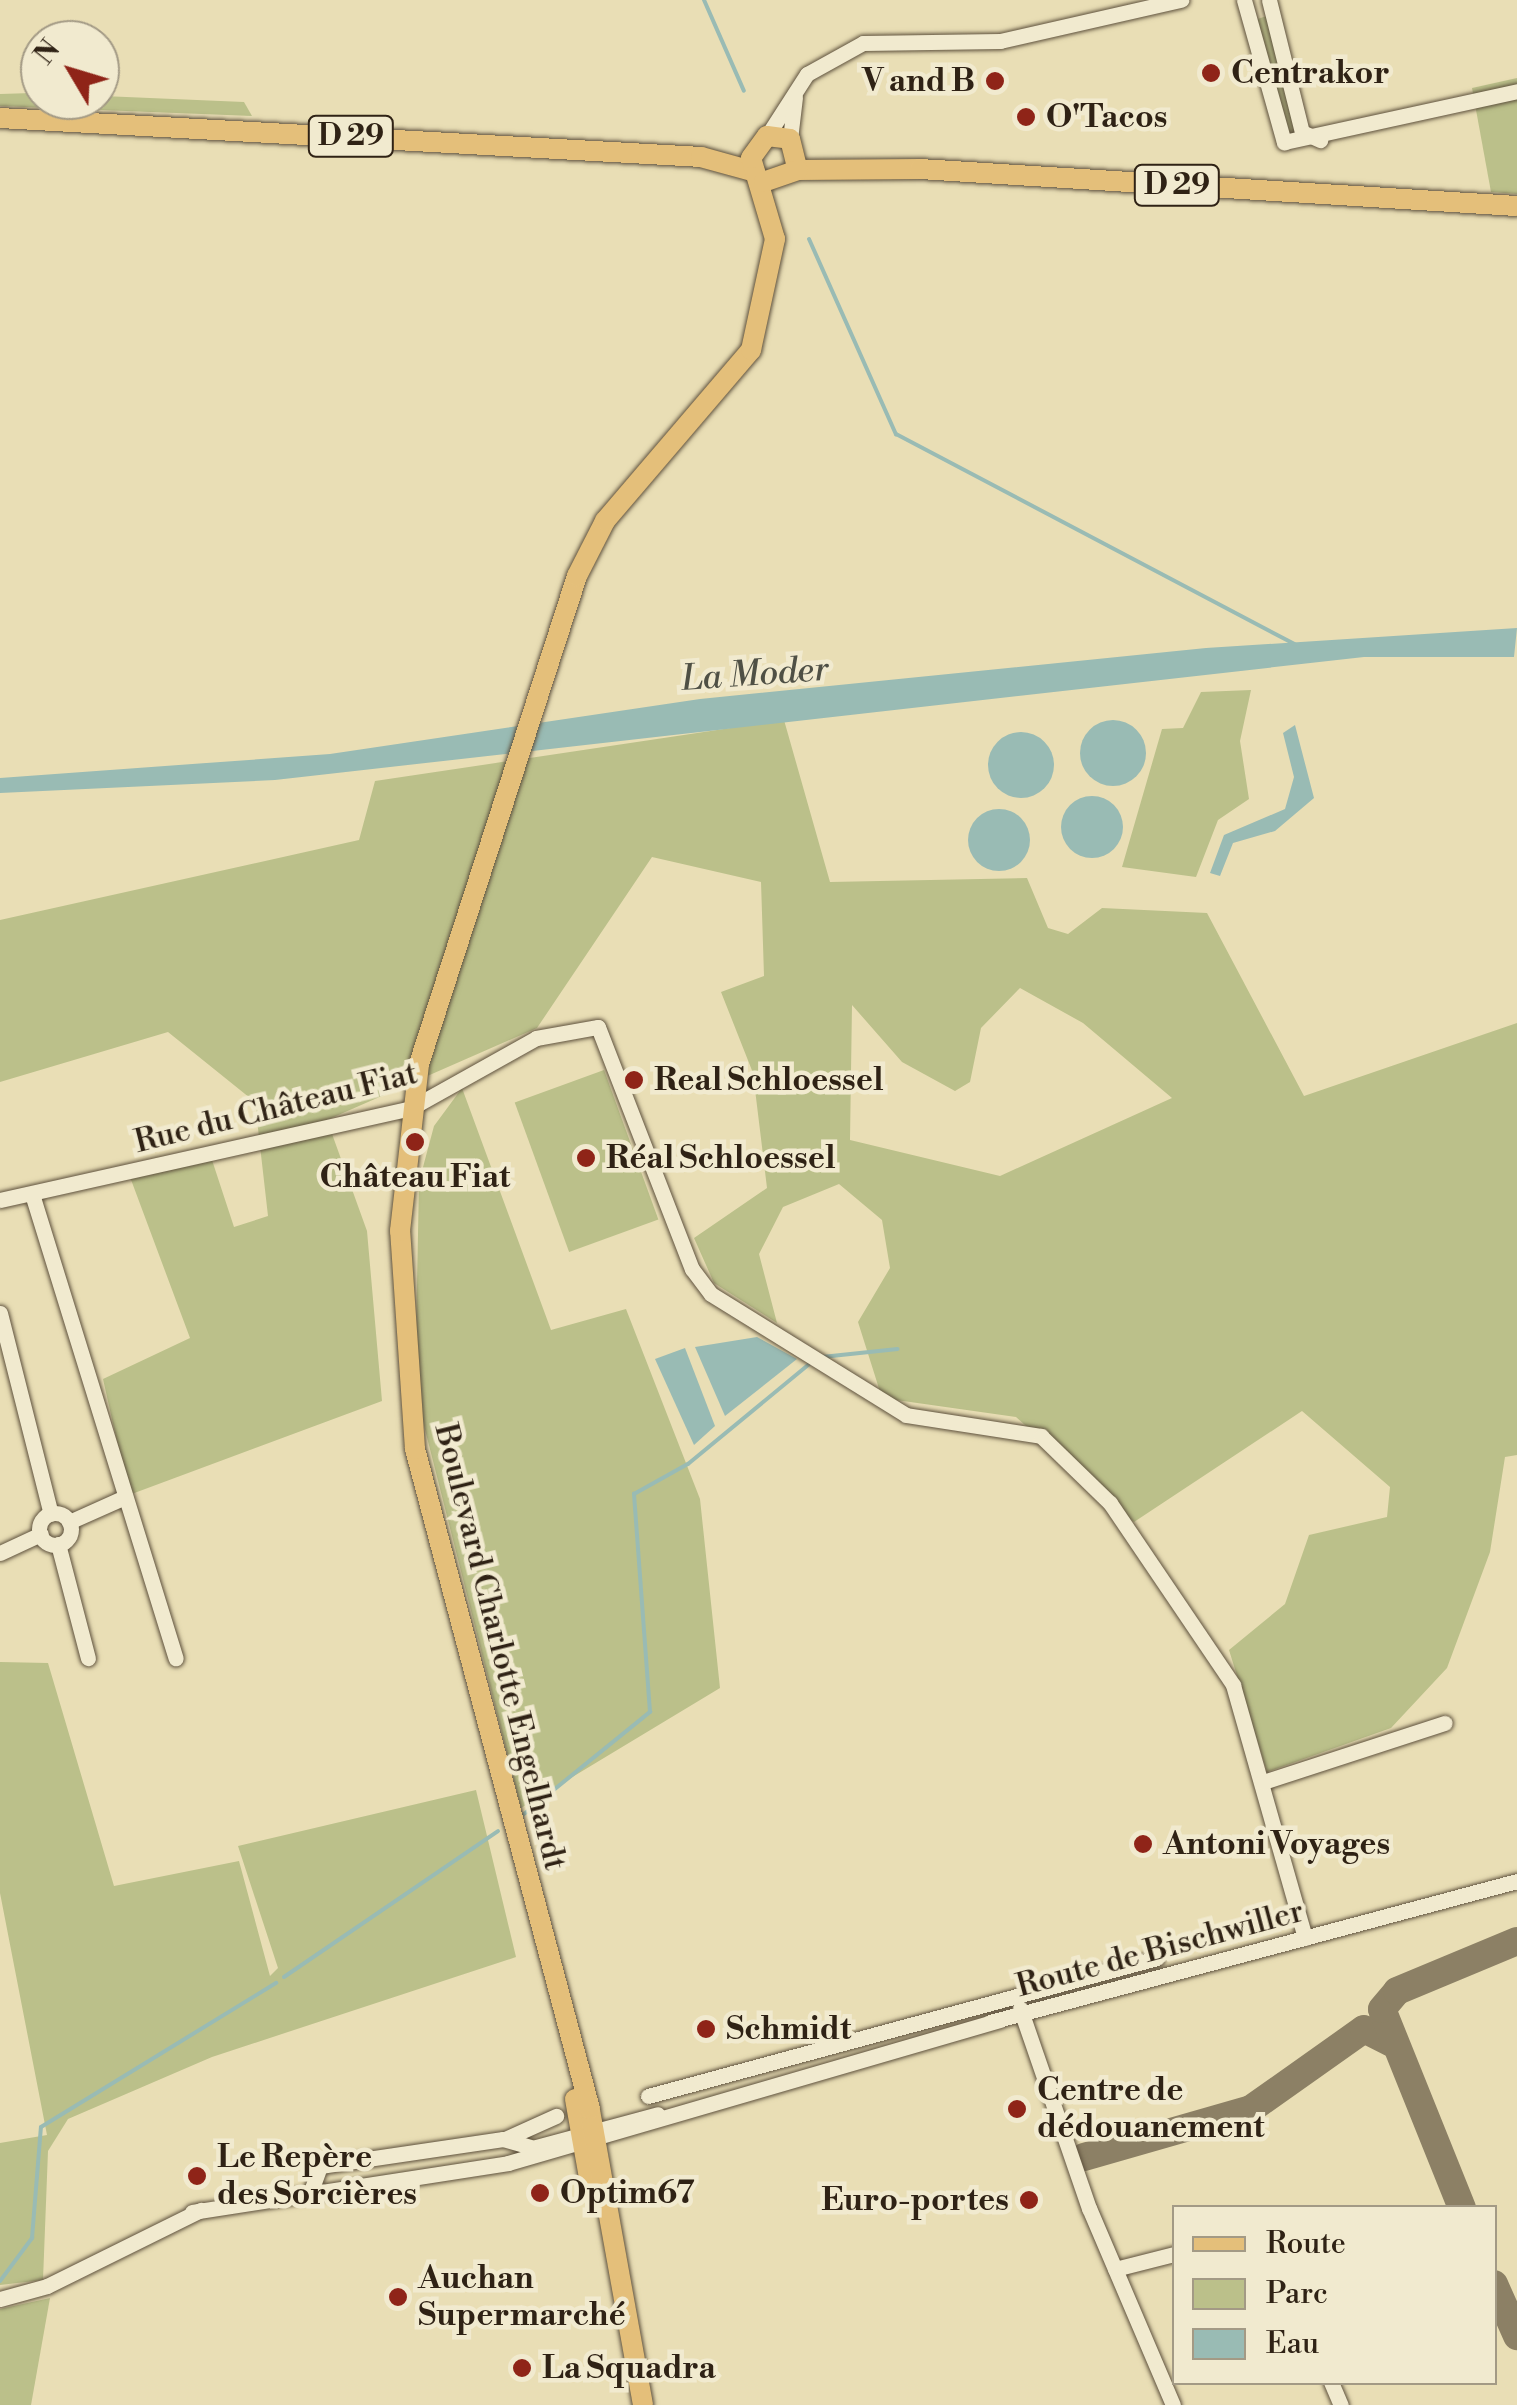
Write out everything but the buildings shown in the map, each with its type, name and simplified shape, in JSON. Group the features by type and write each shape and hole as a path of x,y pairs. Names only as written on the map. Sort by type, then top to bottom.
{"main road":[{"name":"D 29","path":"0,118 701,157 759,177"},
{"path":"762,140 792,142"},
{"name":"D 29","path":"701,157 762,140"},
{"name":"Boulevard Charlotte Engelhardt","path":"762,140 759,177 775,240"},
{"name":"D 29","path":"792,142 856,166"},
{"name":"Boulevard Charlotte Engelhardt","path":"643,2405 625,2284 558,2003 415,1449 399,1295 411,1108 422,1028 444,978 595,536 751,350 769,300 775,240 793,175 792,142"},
{"name":"D 29","path":"793,175 856,166 1517,206"},
{"path":"759,177 793,175"}],"street":[{"path":"762,140 798,84 863,44 1000,41 1181,0"},
{"path":"1248,0 1276,133 1295,145 1517,91"},
{"path":"1269,0 1302,132 1320,140"},
{"path":"792,142 798,84"},
{"name":"Rue du Château Fiat","path":"0,1200 411,1108 536,1038 598,1027 700,1282 867,1398 906,1415 1018,1427 1056,1447 1110,1503 1214,1645 1263,1782 1305,1938"},
{"path":"32,1194 176,1658"},
{"path":"0,1313 51,1514 40,1534 0,1553"},
{"path":"88,1658 58,1544 69,1522 125,1497"},
{"path":"51,1514 69,1522"},
{"path":"40,1534 58,1544"},
{"path":"1263,1782 1445,1723"},
{"name":"Route de Bischwiller","path":"0,2299 47,2286 192,2212 416,2176 587,2136 1000,2020 1517,1882"},
{"path":"648,2096 1157,1958"},
{"path":"1016,1997 1115,2269 1172,2405"},
{"path":"647,2116 684,2088"},
{"name":"Route de Bischwiller","path":"416,2176 587,2136 647,2116 686,2111"},
{"path":"311,2191 320,2166 503,2139 556,2116"},
{"path":"503,2139 535,2148"},
{"path":"1115,2269 1172,2255"}],"green space":[{"path":"1267,16 1296,131 1290,137 1254,20"},
{"path":"1517,78 1517,194 1491,192 1472,88"},
{"path":"20,93 20,107 0,106 0,94"},
{"path":"120,97 244,102 252,116 120,111"},
{"path":"1251,690 1240,741 1249,799 1218,820 1196,877 1122,867 1162,729 1183,728 1201,692"},
{"path":"784,720 830,882 1027,878 1048,928 1068,934 1102,908 1207,913 1304,1096 1517,1023 1517,1455 1505,1457 1490,1552 1447,1668 1391,1728 1267,1772 1229,1650 1285,1604 1309,1535 1387,1517 1390,1487 1302,1411 1134,1522 1016,1417 882,1398 858,1322 890,1268 882,1220 839,1184 783,1207 759,1254 777,1323 714,1283 694,1238 767,1188 753,1073 721,992 764,976 761,882 652,857 537,1028 327,1120 367,1231 382,1401 129,1495 103,1379 190,1338 130,1177 212,1160 234,1227 268,1216 255,1102 168,1032 0,1082 0,920 359,840 375,781","holes":["1020,988 1083,1023 1172,1098 1000,1176 850,1140 852,1005 902,1062 955,1091 970,1082 981,1028"]},
{"name":"Réal Schloessel","path":"604,1070 658,1219 569,1252 515,1102"},
{"path":"462,1088 551,1330 626,1309 700,1499 720,1688 521,1808 415,1390 419,1182 434,1126"},
{"path":"0,1662 48,1663 114,1886 239,1861 270,1976 278,1968 238,1846 476,1790 516,1957 212,2057 68,2119 48,2151 43,2280 0,2285 0,2143 47,2135 0,1893"},
{"path":"50,2298 31,2405 0,2405 0,2309"}],"water":[{"path":"1517,628 1514,657 1364,657 275,780 0,793 0,778 330,754 700,699 1206,648"},
{"path":"1113,720 1126,722 1136,730 1144,740 1144,766 1136,776 1126,784 1113,786 1100,784 1090,776 1082,766 1080,753 1082,740 1090,730 1100,722"},
{"path":"1295,725 1314,798 1275,831 1233,843 1220,876 1210,873 1224,835 1285,809 1294,777 1283,733"},
{"path":"1021,732 1034,734 1044,742 1052,752 1052,778 1044,788 1034,796 1021,798 1008,796 998,788 990,778 988,765 990,752 998,742 1008,734"},
{"path":"1092,796 1114,805 1123,827 1114,849 1092,858 1070,849 1061,827 1070,805"},
{"path":"999,809 1021,818 1030,840 1021,862 999,871 977,862 968,840 977,818"},
{"path":"757,1337 797,1359 725,1416 695,1347"},
{"path":"685,1348 715,1426 694,1445 655,1359"}],"waterway":[{"path":"704,0 744,91"},
{"path":"809,239 896,434 1295,644"},
{"path":"822,1357 898,1349"},
{"path":"519,1818 650,1712 634,1494 688,1464 808,1365"},
{"path":"284,1977 498,1831"},
{"path":"0,2281 32,2238 41,2127 276,1983"}],"taxiway":[{"path":"1461,2205 1382,2009 1397,1991 1517,1941"},
{"path":"1084,2157 1251,2109 1364,2029 1391,2043"},
{"path":"1497,2291 1517,2336"}],"place":[{"name":"Centrakor","path":"1211,73"},
{"name":"V and B","path":"995,81"},
{"name":"O'Tacos","path":"1026,117"},
{"name":"Real Schloessel","path":"634,1080"},
{"name":"Château Fiat","path":"415,1142"},
{"name":"Réal Schloessel","path":"586,1158"},
{"name":"Antoni Voyages","path":"1143,1844"},
{"name":"Schmidt","path":"706,2029"},
{"name":"Centre de dédouanement","path":"1017,2109"},
{"name":"Le Repère des Sorcières","path":"197,2176"},
{"name":"Optim67","path":"540,2193"},
{"name":"Euro-portes","path":"1029,2200"},
{"name":"Auchan Supermarché","path":"398,2297"},
{"name":"La Squadra","path":"522,2368"}],"water label":[{"name":"La Moder","path":"755,675"}]}
